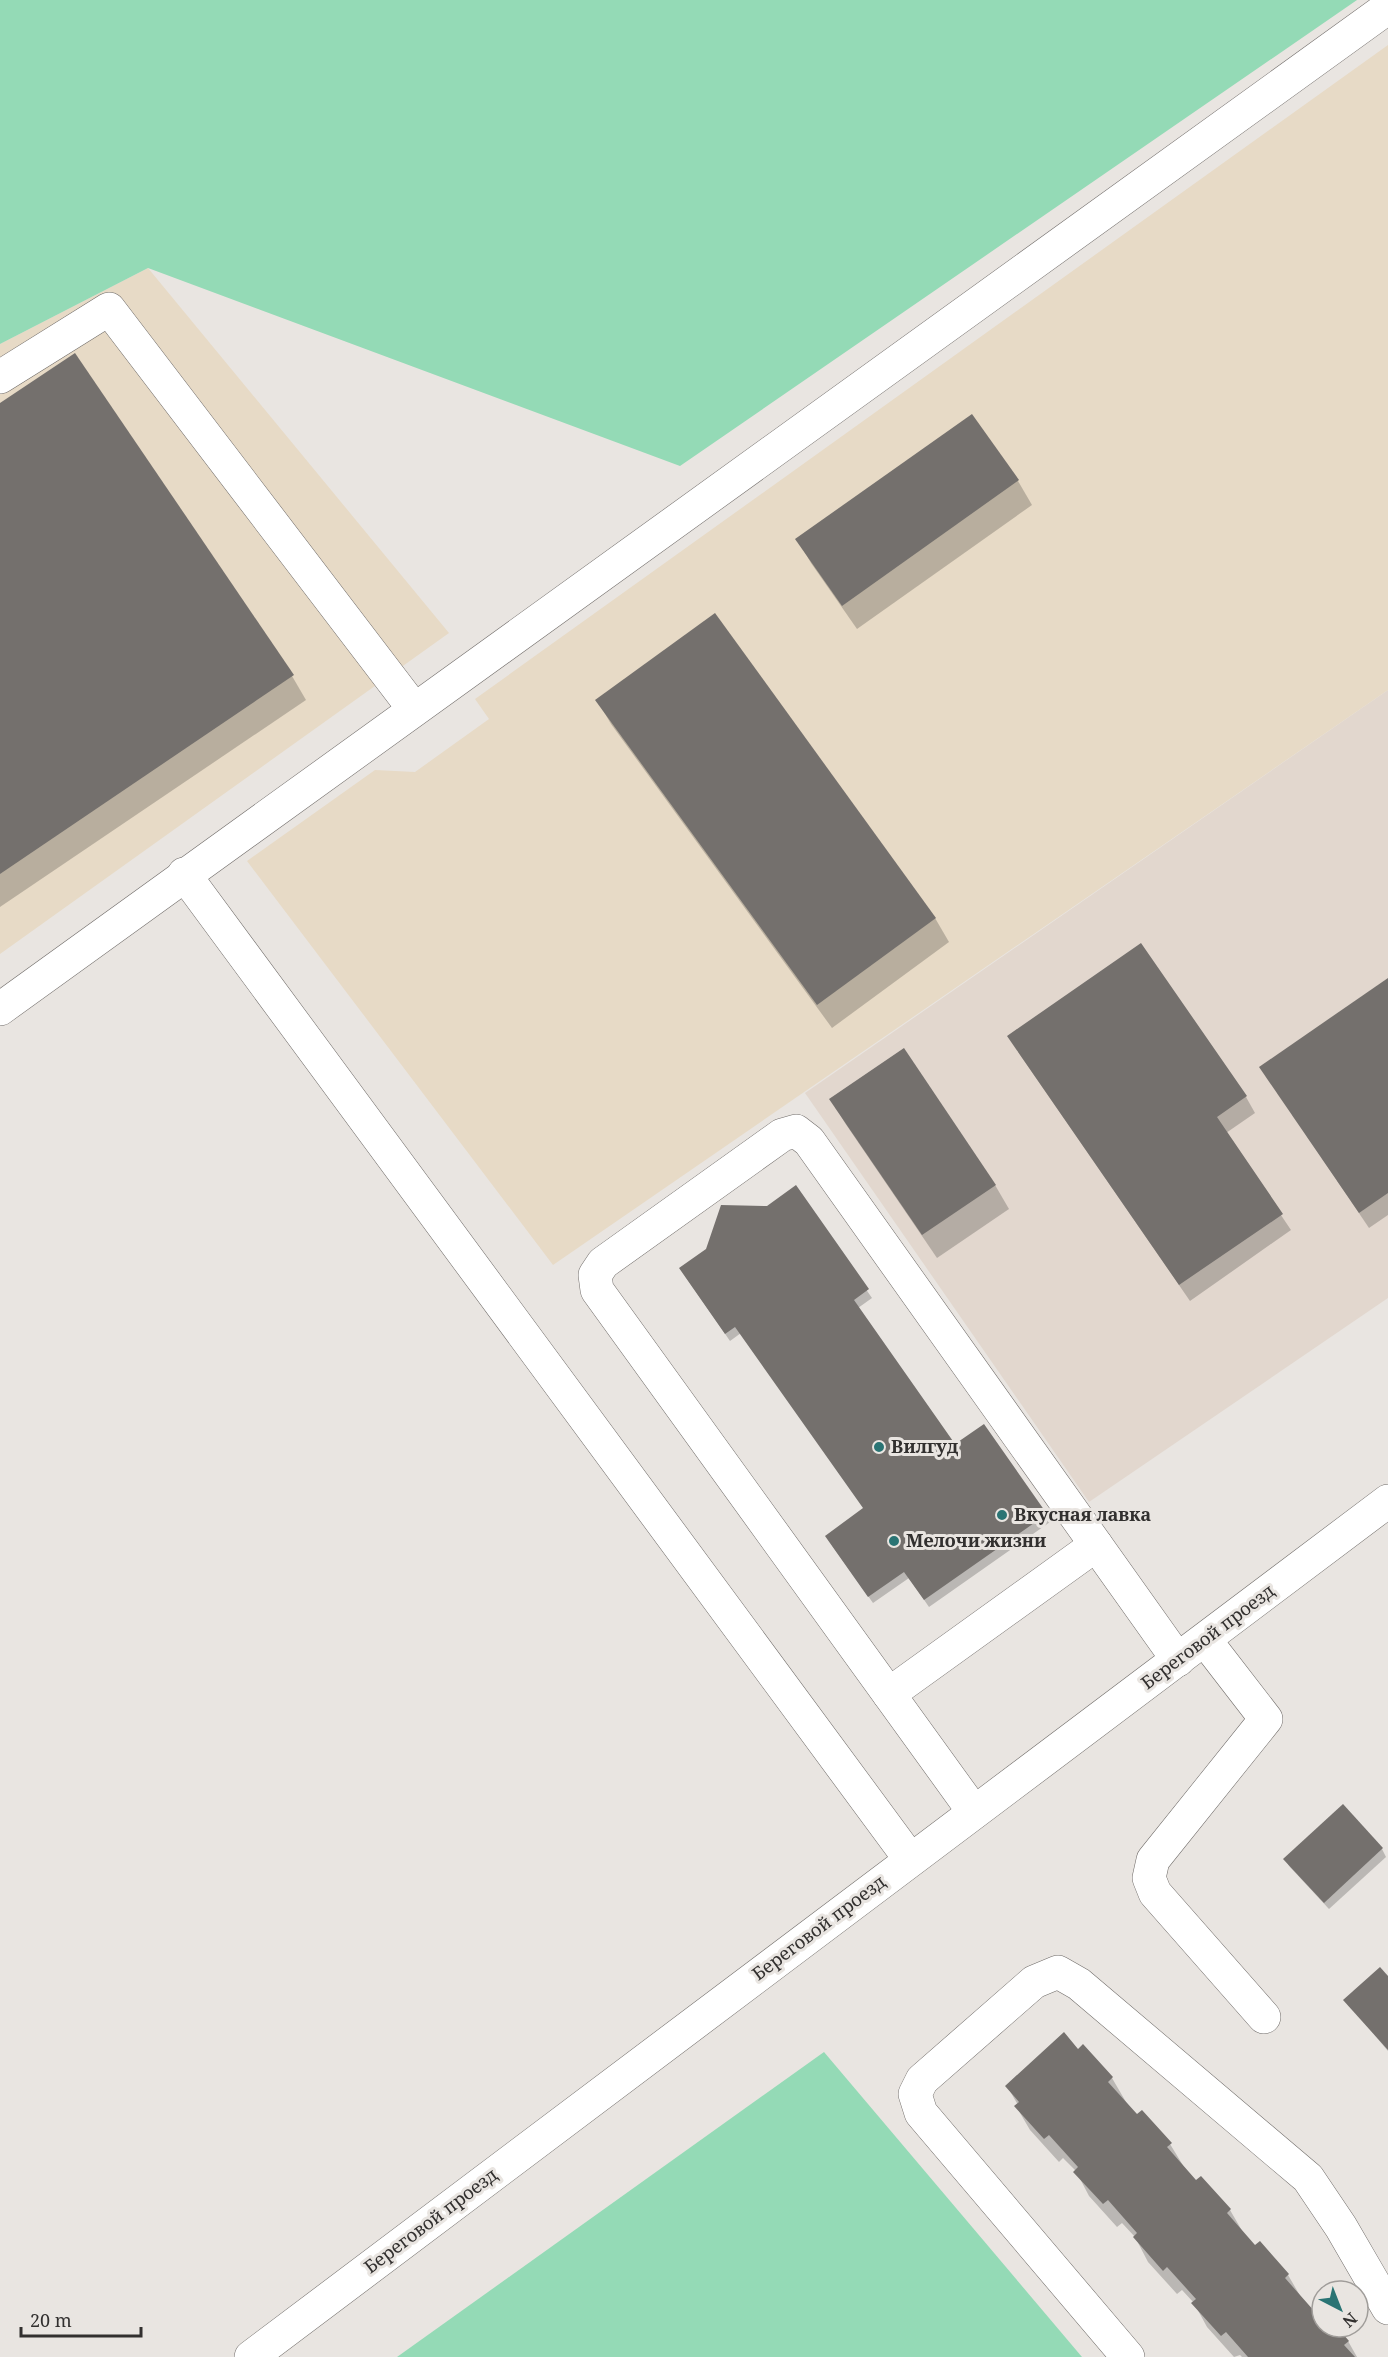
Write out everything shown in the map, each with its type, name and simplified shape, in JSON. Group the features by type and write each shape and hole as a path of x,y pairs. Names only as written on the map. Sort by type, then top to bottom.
{"street":[{"path":"0,1009 184,874 1383,11"},
{"path":"0,377 109,309 414,709"},
{"path":"184,874 910,1859"},
{"path":"974,1812 597,1290 595,1275 603,1263 782,1135 796,1131 809,1141 1178,1660"},
{"name":"Береговой проезд","path":"251,2357 1388,1501"},
{"path":"889,1694 1096,1545"},
{"path":"1205,1640 1266,1719 1154,1860 1149,1878 1155,1893 1264,2017"},
{"path":"1128,2357 921,2113 915,2094 922,2080 1034,1982 1058,1972 1079,1984 1308,2178 1341,2227 1388,2308"}],"shaded area":[{"path":"1388,45 1388,690 553,1265 247,861 375,770 415,772 489,719 475,699"},
{"path":"148,268 449,633 0,954 0,344"},
{"path":"1388,690 1388,1298 1089,1502 805,1093"}],"green space":[{"path":"0,0 1357,0 680,466 148,268 0,344"},
{"path":"824,2052 1082,2357 397,2357"}],"building":[{"path":"75,353 294,675 0,874 0,403"},
{"path":"972,414 1019,480 842,606 795,539"},
{"path":"715,613 936,918 817,1005 595,700"},
{"path":"1141,943 1247,1096 1217,1117 1283,1214 1179,1285 1007,1036"},
{"path":"1388,978 1388,1193 1359,1213 1259,1067"},
{"path":"904,1048 996,1185 922,1235 829,1099"},
{"path":"796,1185 869,1289 854,1300 955,1444 984,1424 1047,1514 924,1600 904,1572 868,1597 825,1536 863,1508 735,1327 725,1334 679,1268 706,1249 721,1205 767,1206"},
{"path":"1343,1804 1383,1848 1324,1903 1283,1859"},
{"path":"1380,1967 1388,1976 1388,2050 1343,2000"},
{"path":"1064,2032 1078,2049 1083,2044 1113,2077 1108,2082 1137,2114 1142,2110 1172,2143 1167,2147 1196,2180 1201,2176 1231,2209 1227,2213 1255,2245 1260,2241 1289,2274 1285,2278 1310,2306 1310,2339 1347,2339 1349,2341 1344,2345 1355,2357 1248,2357 1226,2332 1221,2336 1191,2303 1196,2299 1167,2267 1163,2271 1133,2237 1137,2233 1108,2200 1103,2204 1073,2172 1078,2167 1049,2135 1044,2139 1014,2106 1019,2102 1005,2086"}],"place":[{"name":"Вилгуд","path":"879,1447"},
{"name":"Вкусная лавка","path":"1002,1515"},
{"name":"Мелочи жизни","path":"894,1541"}]}
